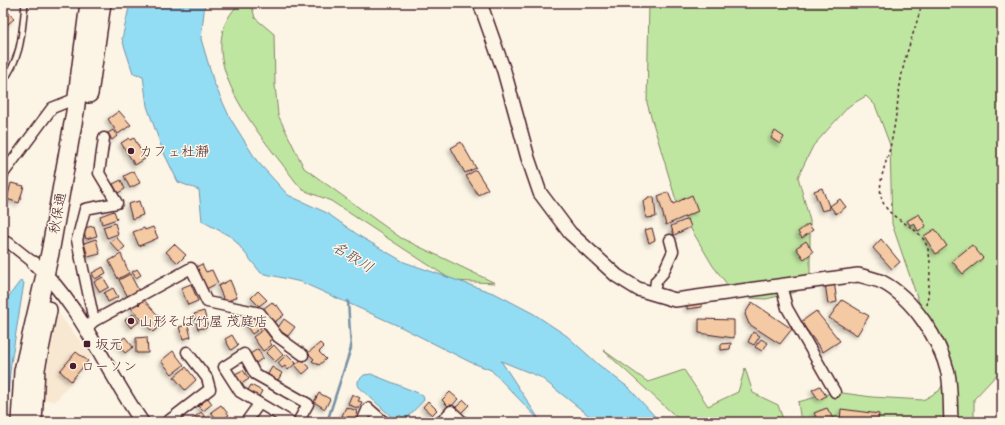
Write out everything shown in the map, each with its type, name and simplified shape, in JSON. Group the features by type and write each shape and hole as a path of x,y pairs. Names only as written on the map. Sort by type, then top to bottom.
{"highway":[{"name":"秋保通","path":"33,422 36,369 90,3"},
{"name":"秋保通","path":"20,422 23,371 49,278 87,106 102,3"}],"street":[{"path":"480,3 504,71 528,158 540,193 570,233 617,276 638,289 675,300 858,275 882,282 901,296 918,313 935,338 948,373 951,422"},
{"path":"3,174 52,108 77,98"},
{"path":"90,325 77,240 85,209 117,204 99,173 104,138"},
{"path":"654,294 656,281 663,273 673,251 670,240"},
{"path":"3,241 9,243 49,278 90,325 122,392 142,422"},
{"path":"90,325 191,268 207,302 260,313 278,337 303,355"},
{"path":"781,285 787,308 835,392"},
{"path":"167,422 210,389 207,378 199,365 187,352"},
{"path":"291,422 240,392 224,367 244,354 255,374 308,404 298,422"},
{"path":"246,422 259,404"},
{"path":"362,422 368,408 384,422"},
{"path":"441,422 451,411 463,422"}],"lane":[{"path":"3,81 12,69 18,54 24,3"}],"path":[{"path":"922,3 904,65 891,144 882,179 881,195 883,202 894,218 921,236 926,243 930,258 926,309"}],"shaded area":[{"path":"58,313 92,356 55,402 44,399 45,380"}],"green space":[{"path":"240,3 251,3 255,18 274,34 275,85 278,115 304,168 401,238 495,283 453,281 331,201 303,190 249,119 235,95 225,71 221,47 225,24"},
{"path":"649,3 1002,3 1002,369 974,399 974,422 801,422 798,402 835,392 872,397 923,400 939,391 950,372 942,348 918,300 892,224 890,145 875,105 866,96 849,106 813,146 798,177 810,221 810,275 796,292 766,299 749,298 730,288 713,266 678,207 647,103"},
{"path":"603,350 648,382 684,370 708,406 738,392 745,368 753,393 778,405 784,422 682,422"}],"water":[{"name":"名取川","path":"130,3 205,3 201,39 214,83 230,118 257,161 288,195 327,213 361,237 404,262 496,294 534,314 567,336 599,365 629,388 660,422 597,422 540,377 501,361 541,422 491,370 470,362 401,327 301,282 261,273 233,238 202,221 199,190 178,182 162,149 147,106 143,76 133,73 122,39"},
{"path":"21,280 24,283 11,363 6,412 3,414 3,301 6,300"},
{"path":"371,374 423,395 424,400 405,420 400,415 395,420 358,386 358,381 364,375"}],"building":[{"path":"3,6 14,19 3,28"},
{"path":"119,111 131,125 118,134 108,119"},
{"path":"113,130 117,136 112,140 108,133"},
{"path":"775,131 784,137 780,144 771,138"},
{"path":"129,138 130,140 134,138 145,159 135,165 121,143"},
{"path":"461,142 476,168 465,173 451,148"},
{"path":"476,170 488,189 478,195 466,176"},
{"path":"134,171 140,183 130,188 124,176"},
{"path":"121,180 125,189 118,193 113,184"},
{"path":"11,183 24,186 19,203 7,199"},
{"path":"822,188 830,209 822,211 814,191"},
{"path":"668,192 673,204 692,195 698,211 666,225 658,196"},
{"path":"648,197 654,197 656,217 646,218 643,201 647,200"},
{"path":"840,199 846,207 836,214 830,206"},
{"path":"139,201 143,215 132,219 128,204"},
{"path":"114,211 117,219 102,224 100,216"},
{"path":"919,214 926,226 918,231 914,223 910,225 907,221"},
{"path":"688,219 691,227 674,235 671,226"},
{"path":"115,223 118,234 107,238 103,227"},
{"path":"808,224 813,230 802,238 798,232"},
{"path":"94,226 97,236 86,239 83,228"},
{"path":"153,227 158,238 139,246 133,232 144,228 145,230"},
{"path":"652,228 655,240 649,243 645,230"},
{"path":"935,229 947,246 936,254 924,236"},
{"path":"116,237 125,247 119,252 110,242"},
{"path":"96,239 100,254 88,257 84,243"},
{"path":"881,239 900,262 892,269 873,248"},
{"path":"806,241 813,252 804,259 796,248"},
{"path":"174,244 186,255 178,263 166,252"},
{"path":"972,245 983,258 963,274 952,261"},
{"path":"121,254 129,273 118,279 109,261"},
{"path":"202,264 206,272 212,270 218,283 206,289 196,267"},
{"path":"103,267 106,273 95,279 92,273"},
{"path":"137,269 141,275 136,278 132,272"},
{"path":"130,274 139,291 128,297 119,280"},
{"path":"103,277 109,287 100,292 94,282"},
{"path":"230,280 237,297 225,302 218,286"},
{"path":"834,281 837,302 828,304 825,283"},
{"path":"191,284 198,301 188,305 181,288"},
{"path":"113,288 118,297 108,302 104,293"},
{"path":"258,291 267,300 259,306 251,298"},
{"path":"144,300 164,322 153,332 131,308 137,303 139,305"},
{"path":"702,300 702,307 687,309 687,302"},
{"path":"842,300 869,316 857,335 829,318"},
{"path":"272,302 275,306 277,305 284,315 273,323 263,309"},
{"path":"752,302 792,329 780,344 749,324 745,314"},
{"path":"204,311 208,327 198,329 194,314"},
{"path":"816,311 840,341 823,352 801,322"},
{"path":"133,314 139,322 131,328 125,320"},
{"path":"252,315 261,328 252,334 243,321"},
{"path":"284,319 295,327 288,336 277,329"},
{"path":"699,319 734,320 734,338 699,333"},
{"path":"188,325 191,337 183,339 179,327"},
{"path":"264,329 272,339 269,341 272,345 263,351 253,337"},
{"path":"753,332 760,336 754,345 748,342"},
{"path":"232,335 238,345 231,350 225,339"},
{"path":"125,337 133,347 125,353 117,343"},
{"path":"147,337 148,353 136,353 136,338"},
{"path":"761,339 768,343 762,351 755,347"},
{"path":"320,343 324,347 319,352 326,359 319,365 312,361 314,359 308,353"},
{"path":"731,343 730,349 721,350 721,344"},
{"path":"274,345 283,355 275,362 266,353"},
{"path":"258,349 263,358 256,363 250,354"},
{"path":"173,351 184,365 172,374 161,361"},
{"path":"76,352 88,361 71,381 60,371"},
{"path":"287,354 296,363 288,370 285,366 282,368 278,363"},
{"path":"302,359 310,368 303,374 295,365"},
{"path":"186,367 196,380 185,390 174,377"},
{"path":"272,367 282,373 277,382 267,376"},
{"path":"243,370 249,379 241,384 235,374"},
{"path":"251,385 262,391 258,398 247,392"},
{"path":"820,386 826,396 819,400 812,390"},
{"path":"450,392 458,399 450,408 442,400"},
{"path":"319,393 330,399 325,409 314,402"},
{"path":"352,394 360,398 358,401 362,402 359,409 348,404"},
{"path":"208,398 212,404 203,411 198,406"},
{"path":"464,400 469,405 460,414 455,408"},
{"path":"428,401 437,410 432,415 423,407"},
{"path":"221,405 229,415 219,422 211,412"},
{"path":"346,407 357,411 356,414 358,415 356,421 342,416"},
{"path":"827,408 835,422 819,422 814,413"},
{"path":"841,409 879,414 878,422 840,422"},
{"path":"201,412 209,422 189,422"},
{"path":"181,416 186,422 175,421"},
{"path":"419,417 424,422 415,422"},
{"path":"478,417 482,422 473,422"},
{"path":"340,418 350,422 339,422"}],"waterway":[{"path":"327,422 351,348 348,301"}],"place":[{"name":"カフェ杜瀞","path":"131,151"},
{"name":"山形そば竹屋 茂庭店","path":"131,321"},
{"name":"坂元","path":"87,344"},
{"name":"ローソン","path":"73,366"}]}
